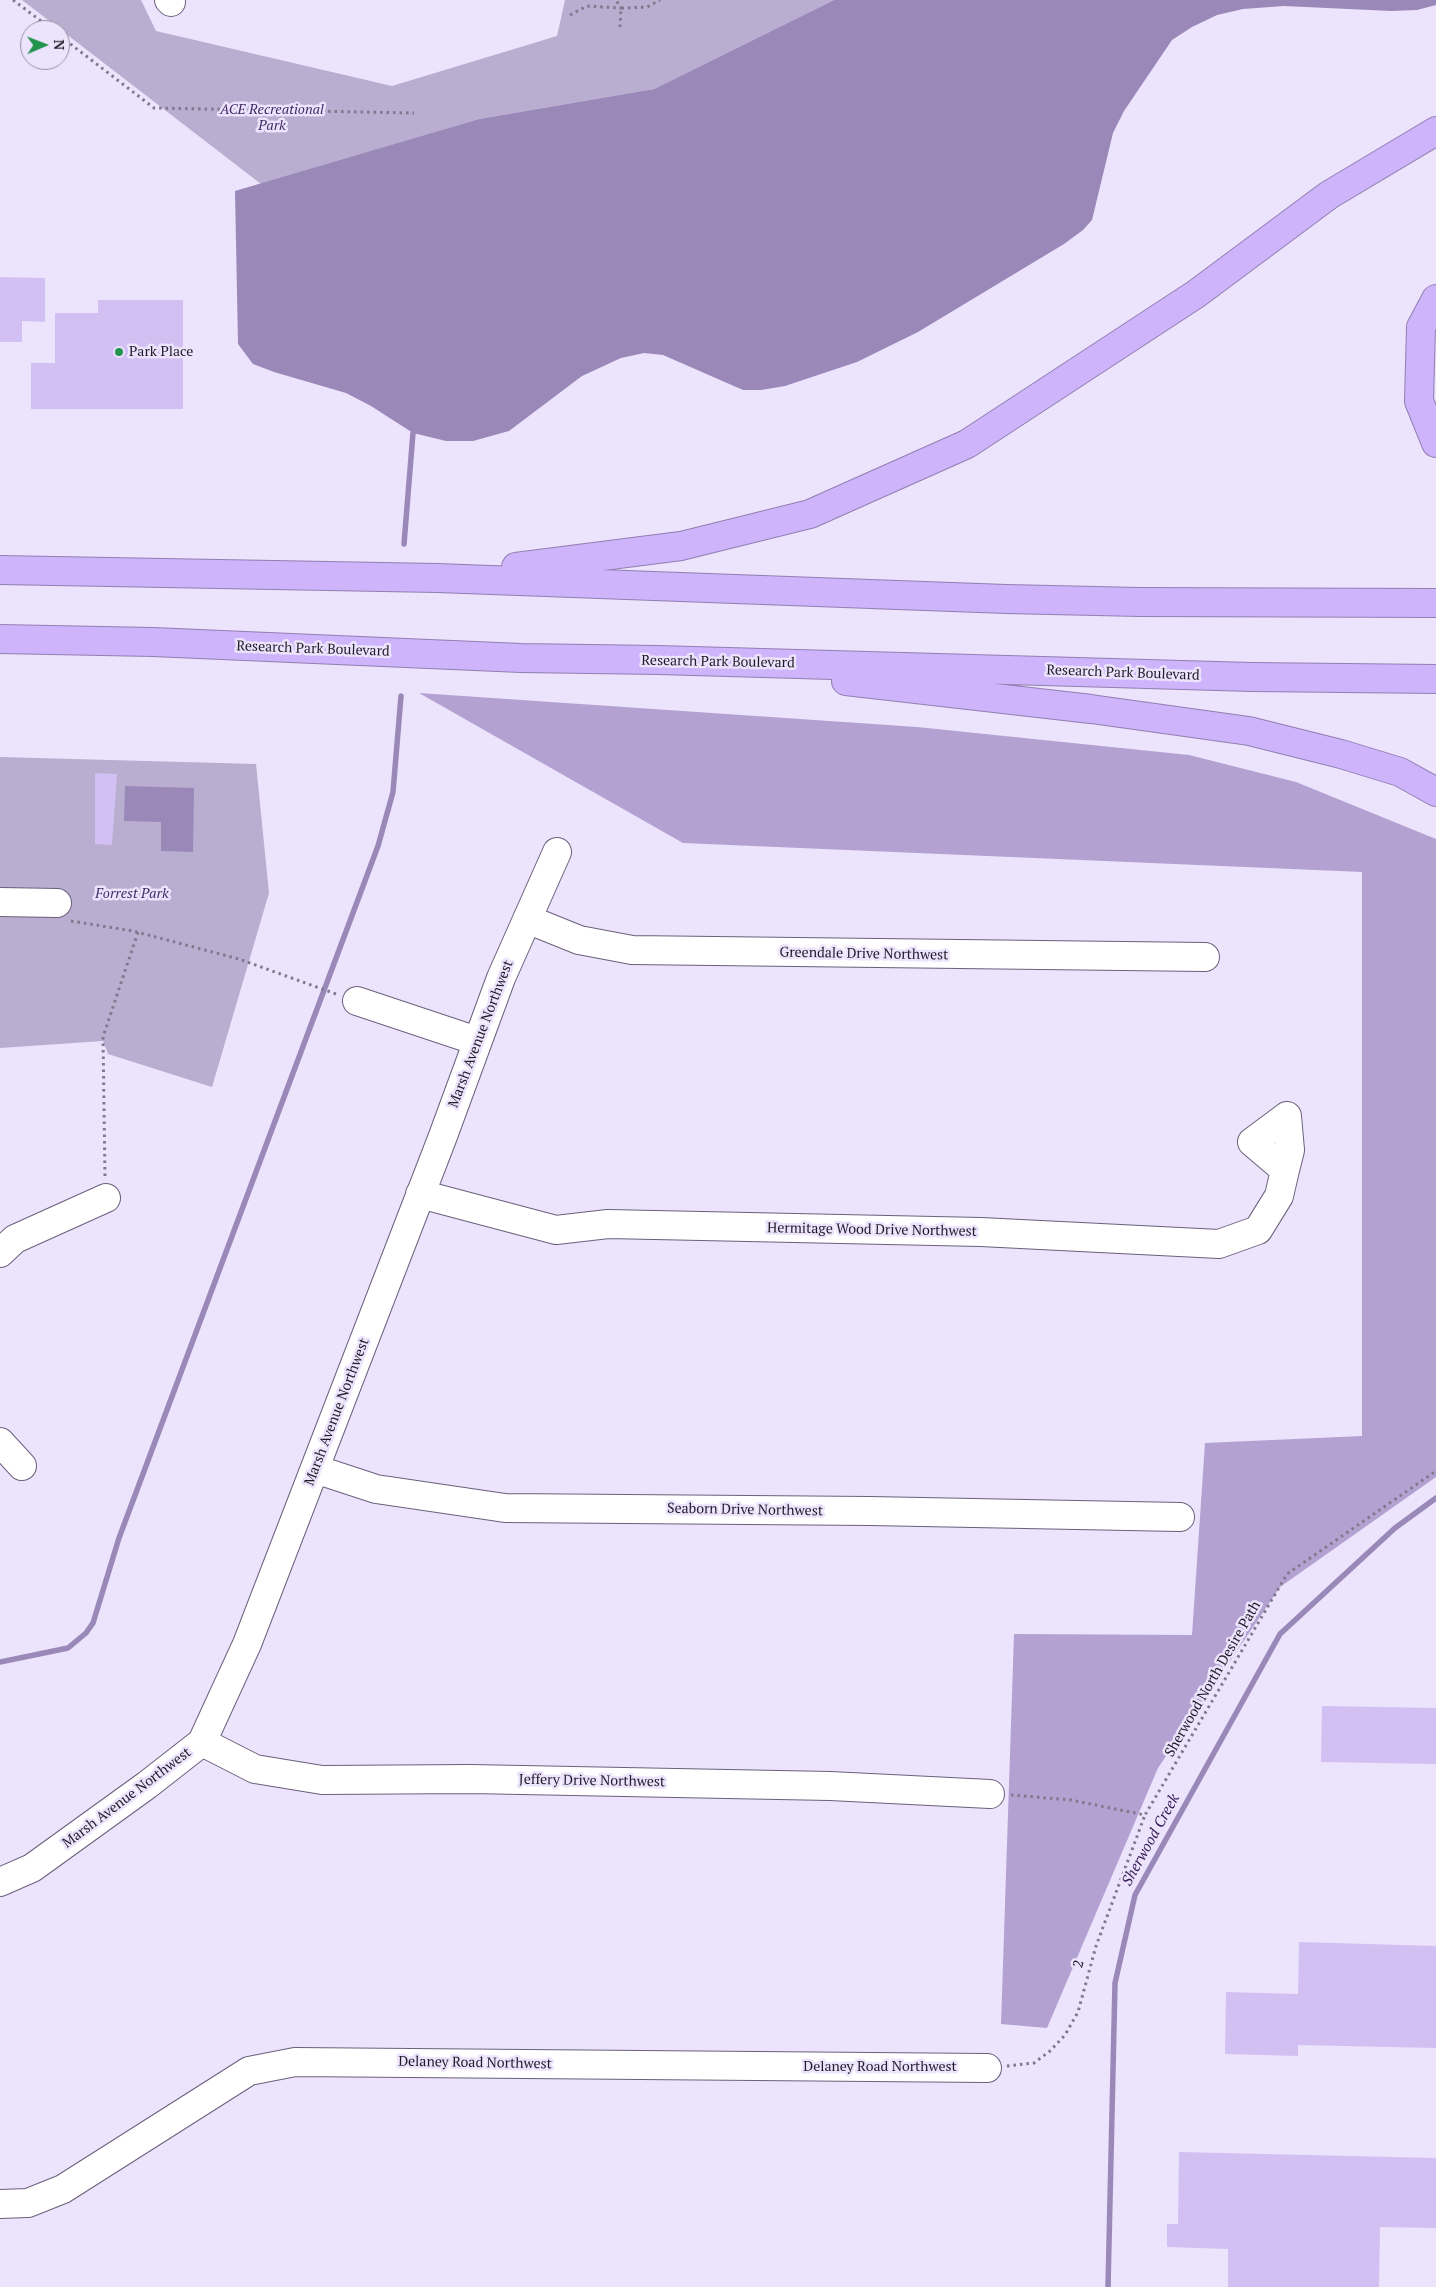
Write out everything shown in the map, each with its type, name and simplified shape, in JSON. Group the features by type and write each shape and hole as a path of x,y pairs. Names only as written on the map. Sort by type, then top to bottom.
{"highway":[{"path":"437,578 681,546 810,514 967,444 1196,294 1329,195 1436,131"},
{"path":"1436,298 1422,327 1419,401 1436,443"},
{"path":"0,570 437,578 1006,599 1436,604"},
{"name":"Research Park Boulevard","path":"0,639 153,642 521,658 658,660 1252,677 1436,679"},
{"path":"658,660 1091,709 1249,731 1341,754 1400,772 1436,792"}],"street":[{"name":"Marsh Avenue Northwest","path":"0,1882 32,1868 147,1785 202,1742 248,1644 501,978 558,852"},
{"path":"0,902 62,912"},
{"name":"Greendale Drive Northwest","path":"528,919 579,940 632,950 890,955 1205,957"},
{"path":"347,998 477,1041"},
{"name":"Hermitage Wood Drive Northwest","path":"420,1194 556,1230 608,1224 980,1232 1219,1244 1258,1230 1279,1196 1286,1170"},
{"path":"0,1254 15,1239 106,1198"},
{"path":"0,1442 22,1466"},
{"name":"Seaborn Drive Northwest","path":"315,1469 376,1489 505,1508 870,1511 1180,1517"},
{"name":"Jeffery Drive Northwest","path":"202,1742 255,1769 322,1780 470,1779 830,1786 990,1794"},
{"name":"Delaney Road Northwest","path":"0,2204 28,2203 63,2189 249,2071 294,2062 987,2068"}],"path":[{"path":"14,0 40,20"},
{"path":"616,0 621,8 620,27"},
{"path":"570,15 587,6 647,7 660,0"},
{"path":"70,44 154,108 414,113"},
{"path":"62,912 239,959 347,998"},
{"path":"106,1198 103,1038 138,932"},
{"name":"Sherwood North Desire Path","path":"1145,1816 1287,1574 1436,1471"},
{"path":"990,1794 1071,1800 1145,1816"},
{"name":"2","path":"987,2068 1034,2063 1050,2051 1064,2035 1078,2012 1096,1946 1145,1816"}],"green space":[{"name":"ACE Recreational Park","path":"22,0 141,0 156,31 392,86 557,36 565,0 834,0 654,89 479,119 261,184 70,37 70,20 48,20"},
{"name":"Forrest Park","path":"0,757 256,764 269,893 212,1087 108,1054 103,1041 0,1048"}],"shaded area":[{"path":"834,0 1436,0 1436,5 1417,10 1391,11 1284,6 1243,9 1217,15 1192,27 1172,40 1124,111 1113,133 1092,220 1083,230 1064,244 918,332 857,362 785,386 761,390 743,390 663,355 644,353 621,358 582,376 509,431 473,441 446,441 413,433 371,406 346,393 253,364 238,344 235,191 479,119 654,89"},
{"path":"419,693 917,727 1189,755 1296,782 1436,839 1436,1477 1280,1587 1158,1768 1047,2028 1001,2024 1014,1634 1192,1635 1205,1443 1362,1436 1362,872 683,843"},
{"path":"125,786 194,788 193,852 161,851 161,822 124,821"}],"building":[{"path":"0,277 45,278 45,322 22,321 22,342 0,342"},
{"name":"Park Place","path":"98,300 183,300 183,409 31,409 31,363 55,363 55,313 98,313"},
{"path":"95,773 117,774 112,845 95,844"},
{"path":"1322,1706 1436,1708 1436,1764 1321,1762"},
{"path":"1299,1942 1436,1946 1436,2048 1298,2045 1298,2056 1225,2054 1226,1992 1298,1994"},
{"path":"1179,2152 1436,2158 1436,2228 1380,2227 1379,2287 1228,2287 1228,2249 1167,2247 1167,2224 1178,2224"}],"waterway":[{"path":"404,544 413,433"},
{"path":"0,1662 68,1648 86,1633 93,1623 119,1538 378,846 393,792 401,696"},
{"name":"Sherwood Creek","path":"1108,2287 1115,1983 1135,1895 1280,1634 1395,1528 1436,1498"}],"place":[{"name":"Park Place","path":"119,352"}]}
